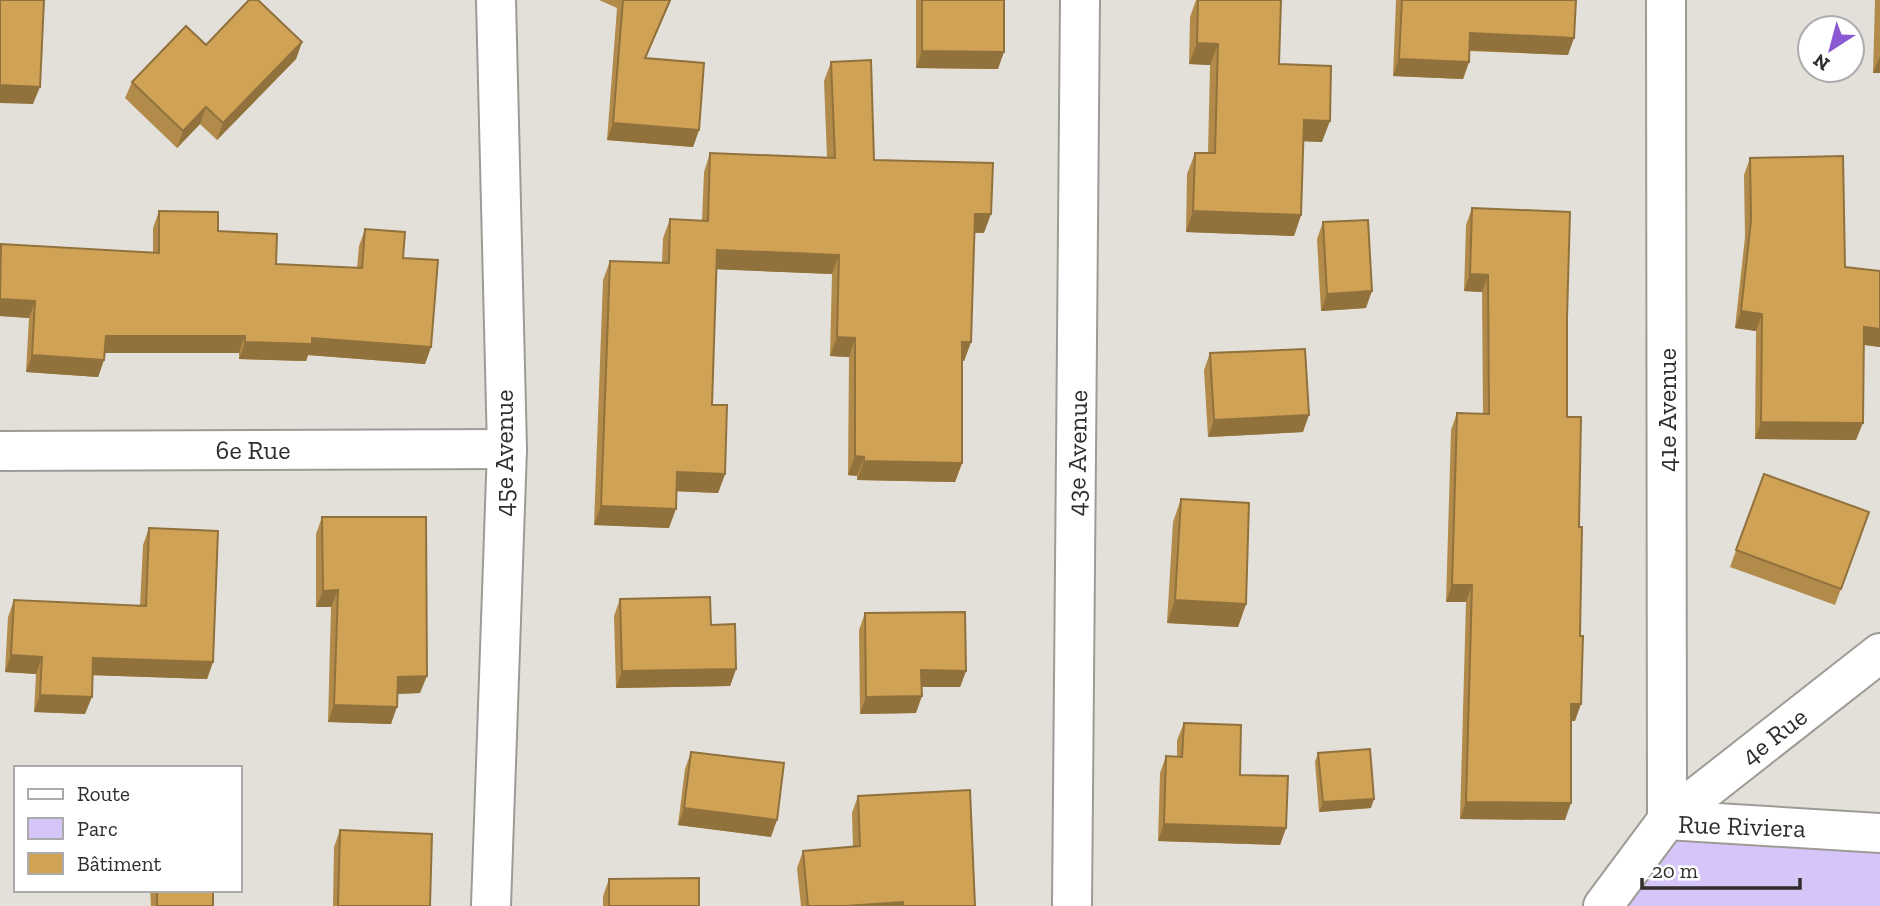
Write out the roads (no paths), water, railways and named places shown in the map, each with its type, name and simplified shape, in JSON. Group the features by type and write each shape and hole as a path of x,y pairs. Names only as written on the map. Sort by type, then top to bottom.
{"street":[{"name":"45e Avenue","path":"491,906 507,449 496,0"},
{"name":"43e Avenue","path":"1072,906 1080,0"},
{"name":"41e Avenue","path":"1666,0 1667,820"},
{"name":"6e Rue","path":"0,451 507,449"},
{"name":"4e Rue","path":"1667,820 1880,653"},
{"name":"Rue Riviera","path":"1603,906 1667,820 1880,833"}]}
